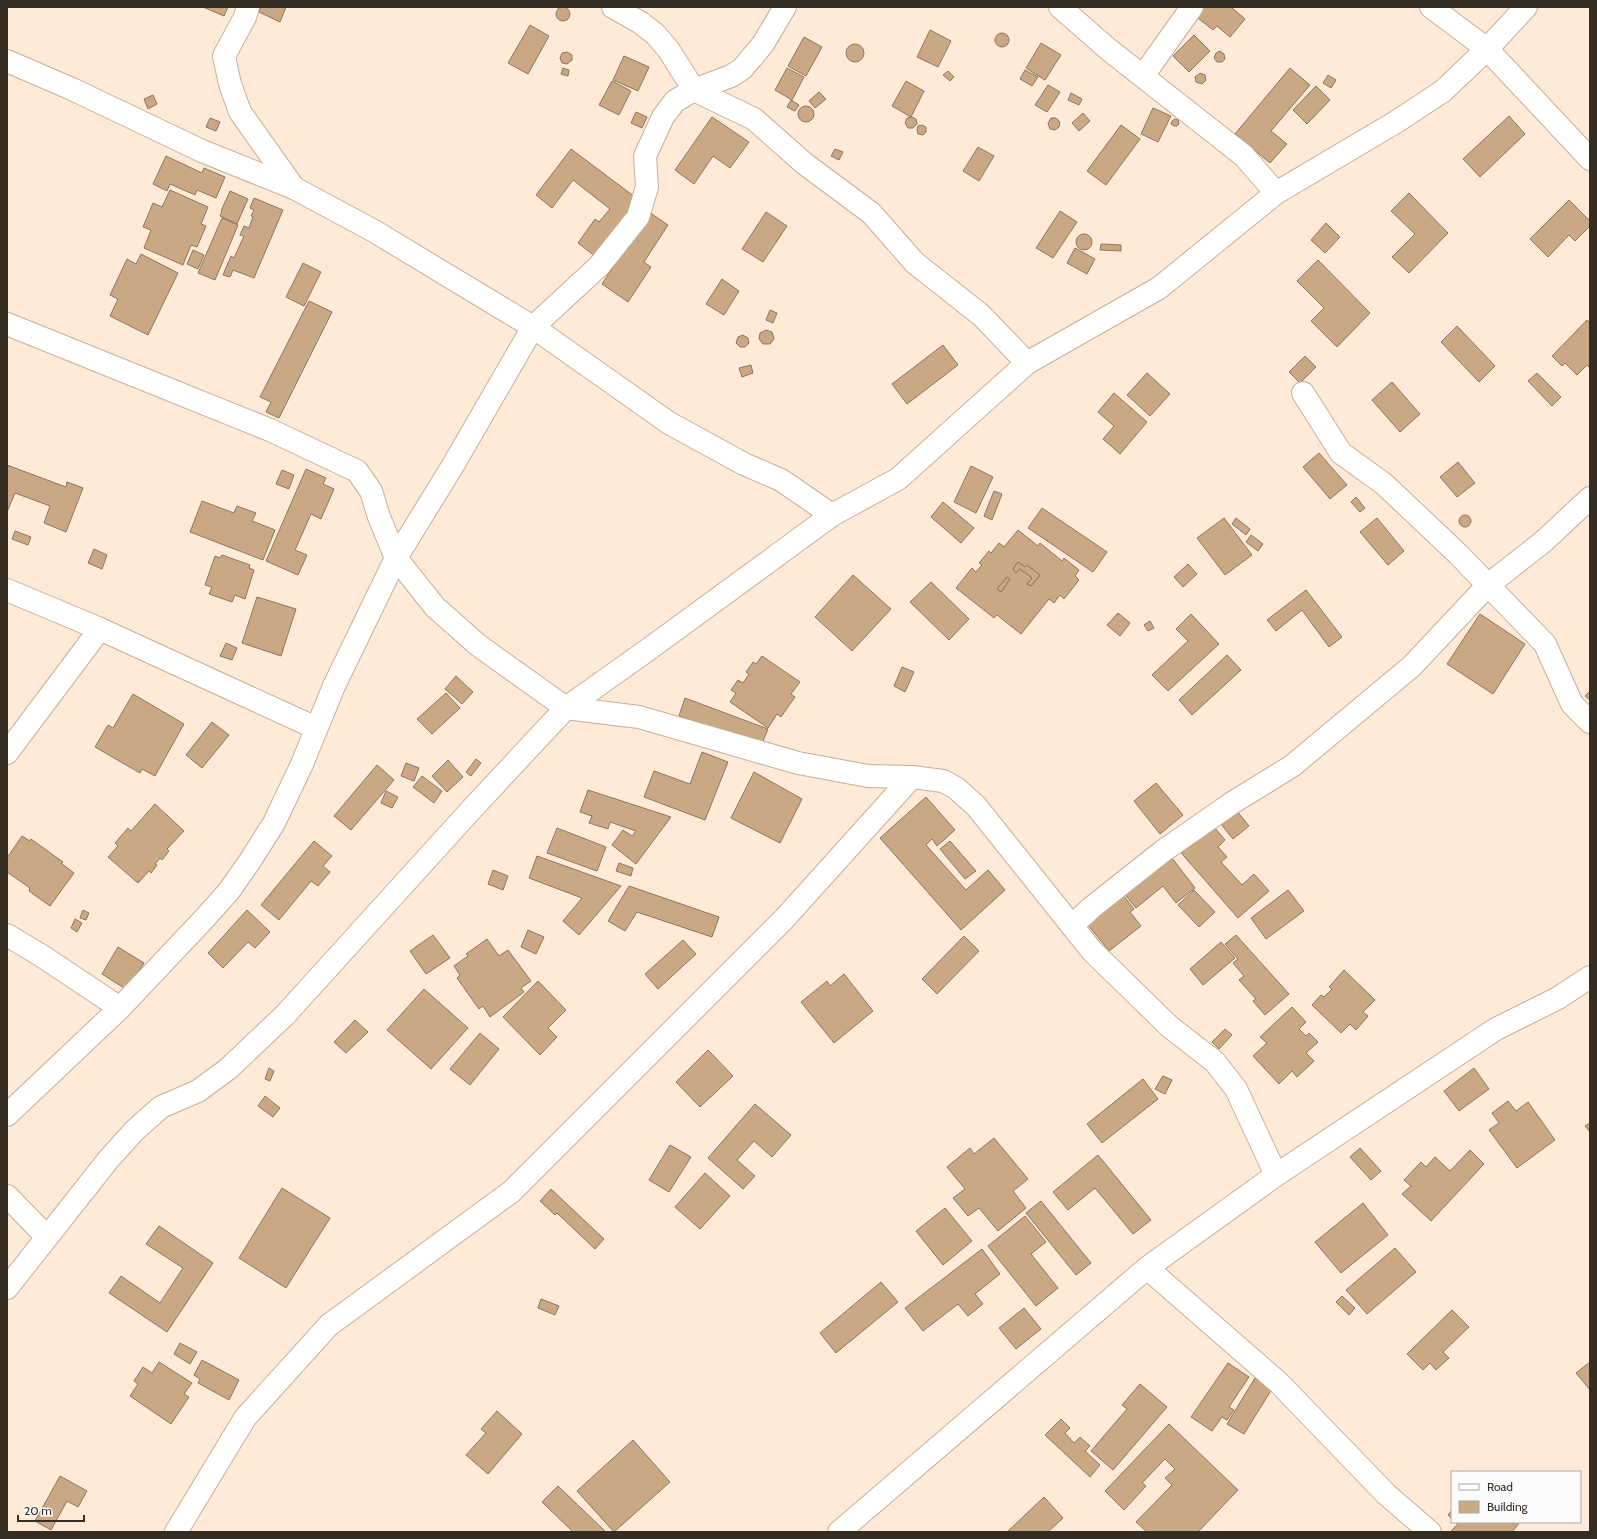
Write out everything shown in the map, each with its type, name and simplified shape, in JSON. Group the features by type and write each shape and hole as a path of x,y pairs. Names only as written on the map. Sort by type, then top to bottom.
{"street":[{"path":"248,7 245,17 224,56 230,84 240,112 294,188"},
{"path":"613,7 641,23 655,34 668,49 694,90 754,119 805,164 871,213 915,263 981,315 1027,362"},
{"path":"7,1115 120,1008 204,919 228,891 250,861 274,823 302,764 334,686 396,558 452,467 533,327 599,266 638,217 648,187 645,156 663,117 675,101 694,90 731,76 742,69 764,44 785,7"},
{"path":"1060,7 1108,49 1244,156 1276,193"},
{"path":"1143,76 1192,7"},
{"path":"1431,7 1487,49 1590,159"},
{"path":"7,1288 108,1160 134,1131 161,1107 198,1091 228,1069 285,1015 470,810 566,708 832,515 898,479 1027,362 1159,288 1276,193 1396,122 1443,91 1487,49 1526,7"},
{"path":"7,61 72,89 202,151 294,188 380,235 533,327 669,423 744,464 781,480 832,515"},
{"path":"7,324 270,430 357,471 371,491 379,517 396,558 435,607 478,645 566,708 639,717 798,763 868,776 912,777 943,781 956,788 976,806 1092,952 1170,1027 1215,1062 1236,1089 1276,1174"},
{"path":"1303,393 1340,453 1384,484 1458,554 1545,644 1572,704 1590,722"},
{"path":"1072,926 1091,908 1163,851 1232,803 1292,766 1412,666 1488,586 1544,541 1590,498"},
{"path":"7,590 100,629 316,728"},
{"path":"7,753 100,629"},
{"path":"176,1532 246,1418 329,1325 511,1192 785,918 912,777"},
{"path":"7,935 42,956 120,1008"},
{"path":"838,1532 1147,1268 1276,1174 1496,1029 1558,998 1590,977"},
{"path":"7,1196 47,1237"},
{"path":"1147,1268 1280,1382 1386,1494 1430,1532"}],"building":[{"path":"203,7 228,7 224,16"},
{"path":"261,7 286,7 280,22 259,12"},
{"path":"563,7 568,9 570,14 568,19 563,21 558,19 556,14 558,9"},
{"path":"1201,7 1231,7 1245,19 1230,37 1217,26 1213,30 1194,15"},
{"path":"530,25 549,36 528,74 508,63"},
{"path":"930,30 951,41 938,67 917,57"},
{"path":"999,33 1005,33 1009,37 1009,43 1005,47 999,47 995,43 995,37"},
{"path":"1194,35 1210,51 1189,72 1173,56"},
{"path":"804,37 822,47 806,76 788,66"},
{"path":"1041,43 1061,55 1045,80 1026,68"},
{"path":"855,44 861,47 864,53 861,59 855,62 849,59 846,53 849,47"},
{"path":"1220,51 1224,54 1225,59 1222,62 1217,62 1214,58 1216,53"},
{"path":"567,52 572,55 572,60 567,64 562,63 560,58 562,53"},
{"path":"624,56 649,67 638,91 613,80"},
{"path":"563,68 569,70 568,76 561,74"},
{"path":"787,68 804,77 792,100 775,90"},
{"path":"1290,68 1310,85 1271,131 1287,144 1270,163 1235,134"},
{"path":"1025,70 1038,77 1032,86 1020,79"},
{"path":"948,71 954,77 950,81 943,75"},
{"path":"1200,73 1205,75 1206,80 1202,84 1196,82 1195,77"},
{"path":"1328,75 1336,80 1331,88 1323,83"},
{"path":"612,81 631,91 619,115 599,105"},
{"path":"906,81 924,91 911,117 892,106"},
{"path":"1048,85 1060,92 1047,112 1035,105"},
{"path":"1316,86 1330,100 1307,124 1293,110"},
{"path":"819,92 826,99 815,108 809,101"},
{"path":"1071,93 1082,99 1079,105 1068,100"},
{"path":"153,95 157,104 148,109 144,99"},
{"path":"791,100 799,105 795,111 787,107"},
{"path":"806,106 812,108 814,114 812,120 806,122 800,120 798,114 800,108"},
{"path":"1153,108 1171,116 1158,142 1141,134"},
{"path":"636,112 647,117 642,128 631,123"},
{"path":"1083,113 1090,121 1079,131 1072,123"},
{"path":"1509,116 1525,134 1480,177 1463,159"},
{"path":"712,117 749,142 730,168 713,156 694,184 675,170"},
{"path":"912,117 916,119 917,124 913,128 908,128 905,123 907,118"},
{"path":"210,118 220,122 216,131 206,127"},
{"path":"1051,118 1056,118 1060,122 1059,127 1055,130 1050,129 1048,123"},
{"path":"1175,119 1178,120 1179,124 1177,126 1171,124"},
{"path":"922,125 926,127 926,132 923,135 918,134 917,130 918,126"},
{"path":"1121,125 1140,139 1106,185 1087,171"},
{"path":"978,147 994,156 979,181 963,171"},
{"path":"571,149 639,200 596,257 578,243 595,219 599,222 610,209 573,180 552,208 536,195"},
{"path":"835,149 843,152 839,160 831,156"},
{"path":"166,156 202,173 204,168 225,177 216,198 197,190 195,195 170,184 167,191 153,184"},
{"path":"170,190 208,207 201,224 206,226 197,247 191,245 183,265 144,248 151,230 143,227 153,203 162,207"},
{"path":"230,191 248,199 237,224 220,216"},
{"path":"1409,193 1448,233 1409,273 1392,257 1415,234 1391,211"},
{"path":"254,198 283,210 254,278 233,270 230,277 223,275 231,256 234,258 244,236 240,235 244,226 249,228 253,217 251,216 254,210 250,208"},
{"path":"1569,200 1590,221 1590,226 1575,241 1569,235 1548,257 1530,239"},
{"path":"1060,211 1077,222 1053,258 1036,248"},
{"path":"649,212 668,225 644,262 651,267 628,302 602,284"},
{"path":"766,212 787,226 763,262 742,249"},
{"path":"222,218 238,225 215,280 198,273"},
{"path":"1326,223 1340,237 1325,253 1311,240"},
{"path":"1081,234 1087,234 1092,239 1090,248 1087,250 1081,250 1076,245 1076,239"},
{"path":"1101,244 1121,245 1121,251 1100,250"},
{"path":"1075,248 1095,259 1087,274 1067,263"},
{"path":"193,250 204,255 198,269 187,264"},
{"path":"141,254 178,273 148,335 110,316 118,299 110,295 127,259 136,264"},
{"path":"1318,260 1370,313 1337,347 1311,321 1324,308 1297,281"},
{"path":"303,263 321,272 304,306 286,297"},
{"path":"722,279 739,291 724,315 706,304"},
{"path":"309,301 332,312 279,418 266,412 271,402 260,397"},
{"path":"770,310 777,313 773,323 766,320"},
{"path":"1587,320 1590,323 1590,368 1587,365 1577,375 1565,363 1562,366 1552,356"},
{"path":"1457,326 1495,366 1479,382 1441,342"},
{"path":"766,330 772,332 774,339 770,344 763,344 759,339 760,333"},
{"path":"743,335 748,338 749,343 745,347 740,347 736,343 738,337"},
{"path":"943,345 958,365 907,404 892,384"},
{"path":"1305,356 1316,367 1300,383 1289,372"},
{"path":"751,365 753,373 742,377 739,368"},
{"path":"1147,373 1170,394 1150,416 1127,395"},
{"path":"1537,373 1561,397 1552,406 1528,381"},
{"path":"1392,382 1420,414 1400,432 1372,400"},
{"path":"1114,393 1147,422 1120,454 1103,439 1114,426 1098,412"},
{"path":"1319,453 1347,485 1330,499 1303,467"},
{"path":"1458,462 1475,483 1457,497 1440,477"},
{"path":"7,465 66,487 67,482 83,488 66,532 44,523 50,506 15,493 7,512"},
{"path":"971,466 993,477 976,513 954,502"},
{"path":"306,469 326,478 323,484 334,489 321,519 311,514 295,550 307,555 298,575 266,561"},
{"path":"282,470 294,475 289,489 276,484"},
{"path":"994,491 1002,494 992,520 984,516"},
{"path":"1356,497 1365,508 1360,512 1351,502"},
{"path":"202,501 234,513 237,506 256,513 252,521 275,530 263,560 190,532"},
{"path":"943,502 974,528 961,543 931,517"},
{"path":"1042,508 1107,552 1093,572 1028,528"},
{"path":"1463,515 1467,515 1471,521 1467,527 1463,527 1459,523 1459,519"},
{"path":"1224,518 1252,555 1225,575 1197,538"},
{"path":"1236,518 1250,529 1246,535 1232,524"},
{"path":"1377,518 1404,551 1388,565 1360,532"},
{"path":"1018,530 1038,546 1040,543 1062,561 1064,558 1079,570 1075,576 1079,580 1064,599 1060,595 1054,603 1049,599 1021,634 997,615 994,618 956,588 972,568 976,572 982,565 979,563 989,551 991,553 999,543 1004,547","holes":["1018,562 1025,567 1027,565 1040,575 1031,586 1027,584 1032,578 1020,569 1016,573 1013,569","1007,577 1010,579 1001,592 997,589"]},
{"path":"15,531 31,537 28,545 12,539"},
{"path":"1251,535 1263,544 1258,551 1246,542"},
{"path":"94,549 107,555 102,569 88,563"},
{"path":"222,555 250,565 249,568 254,570 245,599 235,595 232,602 209,594 212,587 205,585 215,556 220,558"},
{"path":"1018,562 1025,567 1027,565 1040,575 1031,586 1027,584 1032,578 1020,569 1016,573 1013,569"},
{"path":"1188,564 1197,574 1183,587 1174,577"},
{"path":"853,575 891,609 852,651 815,617"},
{"path":"1007,577 1010,579 1001,592 997,589"},
{"path":"931,582 969,619 949,640 910,602"},
{"path":"1306,590 1342,637 1329,647 1302,610 1276,631 1267,620"},
{"path":"257,597 296,609 281,656 242,643"},
{"path":"1118,613 1130,623 1120,636 1107,625"},
{"path":"1191,614 1219,644 1168,691 1152,675 1188,641 1176,629"},
{"path":"1480,614 1525,644 1493,694 1447,664"},
{"path":"1150,621 1154,628 1148,631 1144,625"},
{"path":"226,643 237,648 232,660 220,656"},
{"path":"1227,655 1241,670 1192,715 1179,700"},
{"path":"762,656 800,682 791,694 795,697 781,717 777,714 768,728 730,702 736,693 731,690 738,680 743,683 749,674 746,672 753,662 756,664"},
{"path":"902,667 914,672 905,692 894,686"},
{"path":"456,676 473,692 462,704 445,689"},
{"path":"1590,691 1590,700 1585,696"},
{"path":"446,693 460,708 432,734 417,719"},
{"path":"133,694 184,724 155,776 142,769 140,773 95,747 108,725 113,728"},
{"path":"685,698 768,729 761,746 679,716"},
{"path":"212,722 229,735 202,768 186,755"},
{"path":"702,752 728,762 705,820 644,797 654,771 690,784"},
{"path":"476,759 481,763 471,776 466,772"},
{"path":"448,760 463,777 447,792 432,776"},
{"path":"406,763 419,768 414,781 401,776"},
{"path":"377,765 394,780 351,830 334,816"},
{"path":"754,772 802,799 780,843 731,818"},
{"path":"422,776 442,791 434,803 413,787"},
{"path":"1156,783 1183,815 1160,834 1134,801"},
{"path":"588,790 671,817 636,864 612,845 623,830 632,836 636,831 610,822 608,829 589,823 592,816 580,812"},
{"path":"386,791 398,797 392,808 381,803"},
{"path":"926,797 955,830 937,846 932,839 926,845 966,890 988,870 1005,890 961,930 880,838"},
{"path":"155,804 184,831 167,849 169,851 162,860 160,858 155,864 157,865 151,873 149,871 138,883 108,857 118,846 115,843 128,828 131,831"},
{"path":"1232,805 1249,826 1233,839 1217,819"},
{"path":"1209,821 1225,840 1218,847 1227,857 1221,862 1242,885 1254,874 1269,891 1238,918 1176,847"},
{"path":"557,828 606,847 597,871 547,853"},
{"path":"22,836 30,841 31,839 63,862 61,863 74,873 50,906 29,891 30,888 7,872 7,858"},
{"path":"314,841 332,856 323,866 330,872 318,886 311,881 279,920 261,905"},
{"path":"950,841 976,871 965,879 940,849"},
{"path":"1169,854 1195,888 1176,903 1163,886 1136,908 1122,891"},
{"path":"537,856 621,886 579,935 563,921 582,898 529,878"},
{"path":"619,863 633,868 631,876 616,871"},
{"path":"493,870 508,876 503,890 488,884"},
{"path":"629,886 719,917 712,937 637,912 625,931 608,921"},
{"path":"1119,890 1134,909 1130,912 1141,926 1109,951 1083,919"},
{"path":"1194,890 1215,912 1199,927 1178,905"},
{"path":"1288,890 1304,911 1266,939 1251,918"},
{"path":"83,910 89,913 86,920 80,918"},
{"path":"247,910 270,932 255,948 248,942 223,968 208,953"},
{"path":"75,919 82,923 77,932 71,928"},
{"path":"528,930 544,937 536,954 521,947"},
{"path":"433,935 450,958 426,974 410,951"},
{"path":"1236,935 1289,994 1265,1015 1253,1001 1256,999 1239,980 1244,976 1233,963 1238,959 1225,944"},
{"path":"964,936 979,951 937,994 922,979"},
{"path":"487,939 499,956 508,950 531,981 521,988 524,992 490,1017 483,1006 479,1009 457,978 460,975 454,966 468,956 466,954"},
{"path":"683,940 696,954 658,989 645,974"},
{"path":"1221,942 1235,958 1203,985 1190,969"},
{"path":"118,947 144,963 127,990 102,974"},
{"path":"1344,970 1375,1000 1363,1012 1368,1016 1356,1030 1350,1024 1341,1033 1312,1005 1321,995 1324,997 1332,989 1329,987"},
{"path":"844,974 873,1011 834,1043 801,1002 827,981 830,986"},
{"path":"538,981 566,1010 548,1028 557,1037 540,1055 503,1017"},
{"path":"424,989 468,1028 431,1069 387,1030"},
{"path":"1292,1007 1306,1022 1299,1029 1306,1036 1309,1033 1318,1042 1306,1053 1314,1061 1297,1077 1292,1071 1279,1084 1253,1056 1267,1043 1260,1037"},
{"path":"355,1020 368,1032 346,1053 334,1042"},
{"path":"1225,1029 1232,1035 1219,1049 1212,1042"},
{"path":"480,1033 499,1049 470,1085 450,1069"},
{"path":"708,1050 733,1076 700,1107 676,1082"},
{"path":"269,1068 274,1071 270,1081 265,1079"},
{"path":"1474,1068 1489,1089 1459,1111 1444,1091"},
{"path":"1163,1076 1172,1080 1165,1094 1155,1089"},
{"path":"1143,1079 1158,1099 1102,1143 1087,1124"},
{"path":"265,1096 280,1108 273,1117 258,1106"},
{"path":"1508,1101 1516,1111 1528,1102 1555,1140 1517,1168 1489,1130 1499,1123 1492,1113"},
{"path":"755,1104 791,1135 772,1157 754,1141 737,1160 755,1176 743,1189 708,1158"},
{"path":"1590,1123 1590,1132 1585,1126"},
{"path":"994,1138 1028,1179 1013,1191 1026,1208 998,1231 979,1208 968,1216 953,1198 965,1189 947,1167 970,1148 974,1154"},
{"path":"670,1145 691,1157 669,1192 649,1180"},
{"path":"1360,1148 1381,1171 1371,1180 1350,1157"},
{"path":"1470,1150 1484,1164 1431,1221 1402,1194 1411,1186 1404,1180 1421,1162 1426,1167 1435,1157 1450,1171"},
{"path":"1098,1155 1151,1220 1133,1234 1095,1188 1068,1210 1053,1192"},
{"path":"705,1173 730,1196 700,1229 675,1207"},
{"path":"282,1188 330,1218 286,1288 239,1258"},
{"path":"551,1189 604,1239 595,1249 557,1213 555,1215 540,1201"},
{"path":"1041,1201 1091,1263 1076,1275 1026,1213"},
{"path":"1363,1203 1388,1235 1341,1273 1315,1242"},
{"path":"945,1208 972,1241 943,1265 916,1231"},
{"path":"1025,1216 1046,1242 1031,1254 1058,1288 1036,1306 988,1246"},
{"path":"159,1226 213,1263 167,1332 109,1293 121,1276 160,1303 183,1268 146,1244"},
{"path":"1395,1248 1416,1272 1367,1314 1346,1290"},
{"path":"982,1249 1000,1274 975,1294 983,1304 968,1316 958,1304 923,1331 905,1308"},
{"path":"881,1282 898,1302 836,1353 820,1333"},
{"path":"1342,1296 1355,1308 1349,1315 1336,1302"},
{"path":"541,1299 559,1306 555,1315 538,1308"},
{"path":"1024,1308 1041,1329 1016,1349 999,1328"},
{"path":"1452,1310 1469,1327 1443,1352 1449,1358 1436,1370 1430,1363 1423,1370 1407,1354"},
{"path":"180,1343 197,1352 190,1364 174,1354"},
{"path":"202,1360 239,1380 229,1400 198,1383 200,1379 194,1375"},
{"path":"159,1362 192,1383 184,1394 189,1397 171,1424 130,1396 138,1384 134,1381 143,1367 152,1373"},
{"path":"1590,1362 1590,1390 1576,1373"},
{"path":"1228,1363 1249,1377 1229,1407 1234,1410 1227,1420 1222,1417 1212,1431 1191,1417"},
{"path":"1255,1378 1272,1389 1244,1434 1227,1424"},
{"path":"1140,1384 1167,1407 1113,1470 1091,1451 1127,1409 1122,1405"},
{"path":"497,1411 522,1434 488,1474 466,1455 486,1433 481,1429"},
{"path":"1061,1419 1070,1428 1065,1433 1074,1443 1080,1437 1090,1446 1085,1451 1100,1465 1090,1477 1045,1435"},
{"path":"1169,1424 1238,1490 1198,1532 1147,1532 1136,1522 1172,1485 1165,1478 1175,1469 1165,1459 1142,1483 1146,1486 1124,1510 1105,1491"},
{"path":"633,1440 670,1482 614,1532 577,1491"},
{"path":"60,1476 87,1491 78,1507 67,1501 51,1530 35,1521"},
{"path":"558,1486 606,1532 573,1532 542,1502"},
{"path":"1044,1497 1063,1518 1048,1532 1007,1532"},
{"path":"1451,1511 1451,1518 1448,1515"},
{"path":"1456,1523 1519,1523 1512,1532 1450,1532 1458,1524"}]}
